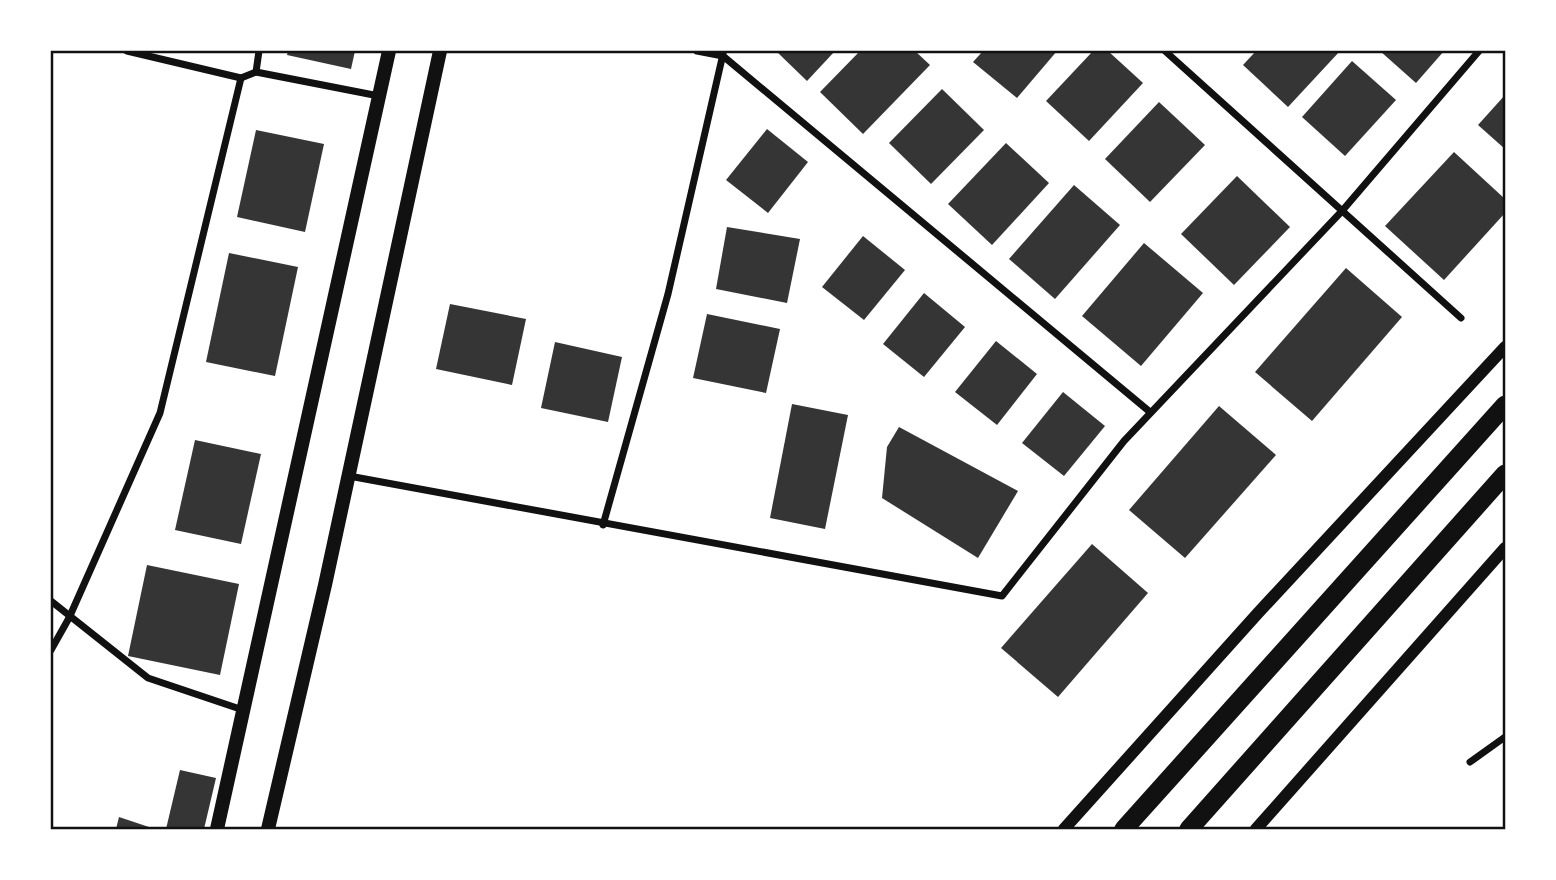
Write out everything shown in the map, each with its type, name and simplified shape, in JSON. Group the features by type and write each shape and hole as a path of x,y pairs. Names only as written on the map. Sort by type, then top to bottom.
{"highway":[{"path":"1124,829 1505,405"},
{"path":"1189,829 1505,474"}],"main road":[{"path":"217,829 389,51"},
{"path":"268,829 349,476 440,51"}],"street":[{"path":"127,51 241,78 256,72 379,96"},
{"path":"256,72 259,51"},
{"path":"697,51 723,53 1150,412"},
{"path":"1165,51 1461,318"},
{"path":"349,476 603,525 779,553 1002,596 1150,412 1342,211 1479,51"},
{"path":"603,525 667,294 723,53"},
{"path":"51,650 69,618 160,413 241,78"},
{"path":"1064,829 1258,613 1505,347"},
{"path":"1255,829 1505,548"},
{"path":"51,601 69,618 148,678 243,710"},
{"path":"1470,762 1505,737"}],"building":[{"path":"288,51 355,51 351,69 287,55"},
{"path":"776,51 835,51 807,81"},
{"path":"860,51 915,51 930,65 863,134 820,92"},
{"path":"983,51 1057,51 1017,98 973,62"},
{"path":"1093,51 1108,51 1143,83 1089,141 1046,101"},
{"path":"1256,51 1340,51 1288,107 1243,65"},
{"path":"1380,51 1444,51 1416,83"},
{"path":"1352,61 1396,100 1345,156 1302,117"},
{"path":"942,89 984,130 931,184 889,143"},
{"path":"1505,95 1505,149 1478,125"},
{"path":"1159,102 1205,145 1150,202 1105,159"},
{"path":"767,129 808,162 768,213 726,180"},
{"path":"256,130 324,144 305,232 237,217"},
{"path":"1006,143 1049,183 992,245 948,204"},
{"path":"1454,152 1505,199 1505,213 1444,280 1385,226"},
{"path":"1237,176 1290,227 1234,285 1181,234"},
{"path":"1074,185 1120,225 1055,299 1009,259"},
{"path":"727,227 800,239 787,303 716,289"},
{"path":"863,236 905,270 864,320 822,287"},
{"path":"1144,243 1203,293 1141,366 1082,316"},
{"path":"229,253 298,267 275,376 206,362"},
{"path":"1346,268 1402,317 1312,421 1255,372"},
{"path":"924,293 965,327 924,377 883,344"},
{"path":"450,304 526,319 512,385 436,369"},
{"path":"707,314 780,329 766,393 693,378"},
{"path":"996,341 1037,374 997,425 955,392"},
{"path":"555,342 622,357 608,422 541,408"},
{"path":"1063,392 1105,426 1064,476 1022,443"},
{"path":"792,404 848,415 825,529 770,518"},
{"path":"1219,406 1276,455 1185,558 1129,510"},
{"path":"899,427 1018,491 978,558 882,498 887,447"},
{"path":"195,440 261,454 241,544 175,530"},
{"path":"1092,544 1148,593 1058,697 1001,648"},
{"path":"147,565 239,584 220,675 128,656"},
{"path":"180,770 216,778 204,829 166,829"},
{"path":"119,817 155,829 116,829"}]}
